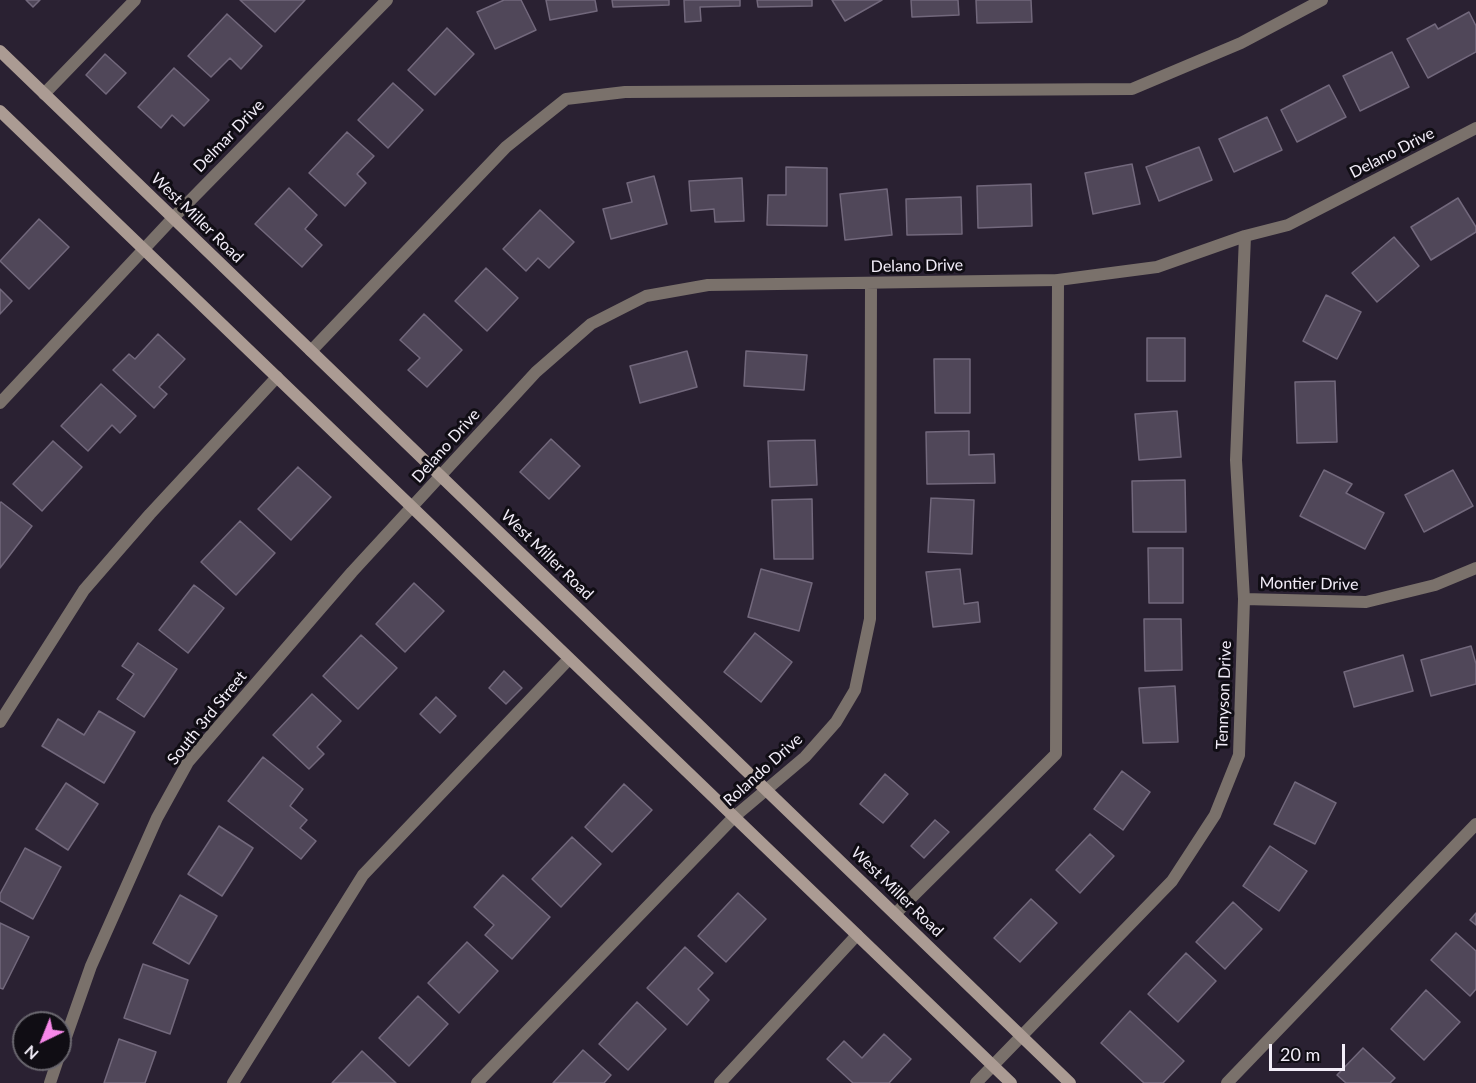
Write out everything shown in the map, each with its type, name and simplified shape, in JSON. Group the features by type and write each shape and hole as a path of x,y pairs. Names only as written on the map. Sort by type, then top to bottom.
{"main road":[{"name":"West Miller Road","path":"0,51 1070,1083"},
{"path":"0,111 1011,1083"}],"street":[{"path":"44,93 135,0"},
{"name":"Delmar Drive","path":"0,403 173,218 387,0"},
{"path":"311,351 506,147 566,99 625,92 1132,88 1240,43 1322,0"},
{"name":"Delano Drive","path":"412,508 536,372 591,324 646,296 708,285 1058,280 1157,267 1288,225 1476,128"},
{"name":"Tennyson Drive","path":"976,1083 1172,881 1215,815 1239,755 1244,599 1236,460 1245,237"},
{"path":"895,914 1056,754 1058,280"},
{"name":"Rolando Drive","path":"477,1083 734,817 805,757 836,722 855,690 870,619 871,284"},
{"path":"0,722 84,590 150,514 277,377"},
{"name":"South 3rd Street","path":"72,1020 91,966 157,818 188,762 352,572 412,508"},
{"name":"Montier Drive","path":"1244,599 1366,602 1435,585 1476,568"},
{"path":"233,1083 363,875 570,659"},
{"path":"1227,1083 1476,824"},
{"path":"720,1083 857,935"}],"building":[{"path":"26,0 40,0 33,7"},
{"path":"240,0 305,0 275,32"},
{"path":"504,0 521,0 536,30 495,49 477,12"},
{"path":"546,0 595,0 597,11 550,20"},
{"path":"612,0 669,0 669,5 613,7"},
{"path":"684,0 740,0 740,6 700,7 701,21 685,22"},
{"path":"757,0 812,0 812,6 758,7"},
{"path":"832,0 882,0 845,21"},
{"path":"911,0 958,0 959,15 912,17"},
{"path":"976,0 1031,0 1032,22 977,23"},
{"path":"1469,12 1476,26 1476,52 1428,78 1407,39 1435,24 1438,29"},
{"path":"227,14 262,46 241,69 230,58 211,77 188,56"},
{"path":"447,28 474,54 435,95 408,70"},
{"path":"1392,52 1409,87 1360,111 1343,76"},
{"path":"105,54 126,73 106,94 86,75"},
{"path":"174,68 209,100 184,126 172,115 161,128 138,107"},
{"path":"393,83 423,110 388,148 358,120"},
{"path":"1329,85 1346,117 1297,142 1281,110"},
{"path":"1267,117 1282,150 1234,172 1219,139"},
{"path":"347,132 374,156 357,174 366,183 345,206 309,173"},
{"path":"1199,147 1212,180 1159,201 1146,167"},
{"path":"1132,164 1140,204 1093,214 1085,173"},
{"path":"786,167 827,168 827,226 767,225 768,195 786,195"},
{"path":"654,176 667,224 611,239 603,209 632,202 627,183"},
{"path":"742,178 744,221 715,222 714,209 691,211 689,181"},
{"path":"1031,184 1032,226 978,228 977,186"},
{"path":"289,188 317,215 305,229 322,245 302,267 255,224"},
{"path":"887,189 892,235 845,240 840,194"},
{"path":"961,197 962,234 907,235 906,199"},
{"path":"1458,198 1476,227 1476,232 1431,260 1411,227"},
{"path":"540,210 574,242 549,268 538,258 526,271 503,249"},
{"path":"39,219 69,247 29,289 0,261"},
{"path":"1394,237 1419,266 1377,302 1352,273"},
{"path":"486,268 518,298 487,331 455,301"},
{"path":"0,289 12,301 0,314"},
{"path":"1326,295 1361,312 1337,359 1303,341"},
{"path":"424,314 462,350 427,387 408,370 420,358 400,340"},
{"path":"158,334 185,359 159,387 167,394 154,408 113,370 129,354 135,359"},
{"path":"1147,338 1185,338 1185,381 1147,381"},
{"path":"687,351 697,387 640,403 630,366"},
{"path":"746,351 807,355 804,390 744,386"},
{"path":"934,359 970,359 970,413 935,413"},
{"path":"1335,381 1337,442 1297,443 1295,382"},
{"path":"101,384 136,416 120,433 112,425 88,451 61,426"},
{"path":"1177,411 1181,457 1139,460 1135,414"},
{"path":"969,431 969,455 994,454 995,483 927,484 926,432"},
{"path":"551,439 580,466 549,499 520,472"},
{"path":"815,440 817,485 770,487 768,441"},
{"path":"53,441 82,467 42,511 13,484"},
{"path":"298,467 331,497 291,540 258,509"},
{"path":"1324,470 1352,484 1346,493 1384,513 1365,549 1300,516"},
{"path":"1453,470 1473,506 1424,532 1405,495"},
{"path":"1185,480 1186,532 1133,532 1132,481"},
{"path":"931,498 974,500 972,554 928,552"},
{"path":"812,499 813,559 774,559 772,500"},
{"path":"0,503 32,526 0,568"},
{"path":"240,521 275,553 236,595 201,562"},
{"path":"1148,548 1183,548 1183,603 1149,603"},
{"path":"761,569 812,583 799,631 748,617"},
{"path":"960,569 964,604 978,602 980,622 933,627 926,572"},
{"path":"414,583 444,611 405,652 376,624"},
{"path":"194,585 224,608 188,653 159,630"},
{"path":"1144,619 1181,619 1182,670 1145,671"},
{"path":"755,633 792,662 761,702 724,672"},
{"path":"361,635 397,668 358,709 323,676"},
{"path":"138,643 177,669 144,717 117,699 134,674 122,666"},
{"path":"1471,646 1476,664 1476,684 1431,696 1421,660"},
{"path":"1403,655 1413,691 1354,707 1344,672"},
{"path":"504,671 522,688 506,704 489,688"},
{"path":"1175,686 1178,742 1143,743 1139,688"},
{"path":"312,694 341,721 317,747 324,754 309,769 273,735"},
{"path":"436,697 456,716 440,733 420,714"},
{"path":"99,711 135,732 104,783 42,746 58,719 84,735"},
{"path":"263,757 303,789 290,806 307,820 300,828 316,841 301,859 228,801"},
{"path":"1122,771 1150,792 1123,830 1094,809"},
{"path":"885,774 908,794 883,823 860,804"},
{"path":"1295,782 1336,803 1315,844 1274,824"},
{"path":"66,783 98,804 68,850 36,829"},
{"path":"624,784 652,810 612,852 585,827"},
{"path":"935,820 949,832 924,858 911,846"},
{"path":"219,826 253,848 222,896 188,874"},
{"path":"1090,834 1114,856 1080,893 1056,870"},
{"path":"572,837 601,864 561,907 532,879"},
{"path":"1270,846 1307,871 1279,911 1243,886"},
{"path":"25,848 61,867 33,919 0,901 0,894"},
{"path":"503,875 550,917 512,959 485,935 494,925 474,907"},
{"path":"738,893 766,919 726,962 698,936"},
{"path":"180,895 217,916 189,964 153,943"},
{"path":"1031,899 1057,923 1020,962 994,938"},
{"path":"1233,902 1262,929 1225,969 1196,942"},
{"path":"1476,913 1476,925 1470,920"},
{"path":"0,923 29,937 3,989 0,988"},
{"path":"1456,933 1476,951 1476,989 1470,996 1431,960"},
{"path":"467,942 498,971 459,1013 428,983"},
{"path":"685,947 713,973 698,989 709,1000 687,1025 647,988"},
{"path":"1186,953 1216,981 1178,1022 1148,994"},
{"path":"143,964 188,980 170,1034 124,1018"},
{"path":"1426,990 1460,1022 1424,1060 1391,1029"},
{"path":"418,996 448,1024 409,1066 379,1038"},
{"path":"637,1002 666,1029 628,1070 599,1044"},
{"path":"1130,1011 1184,1061 1163,1083 1144,1083 1101,1043"},
{"path":"884,1034 911,1059 889,1083 853,1083 827,1059 844,1041 862,1058"},
{"path":"119,1039 156,1052 145,1083 104,1083"},
{"path":"1363,1048 1395,1078 1390,1083 1346,1083 1337,1075"},
{"path":"583,1050 611,1075 604,1083 553,1083"},
{"path":"362,1051 396,1083 332,1083"}]}
